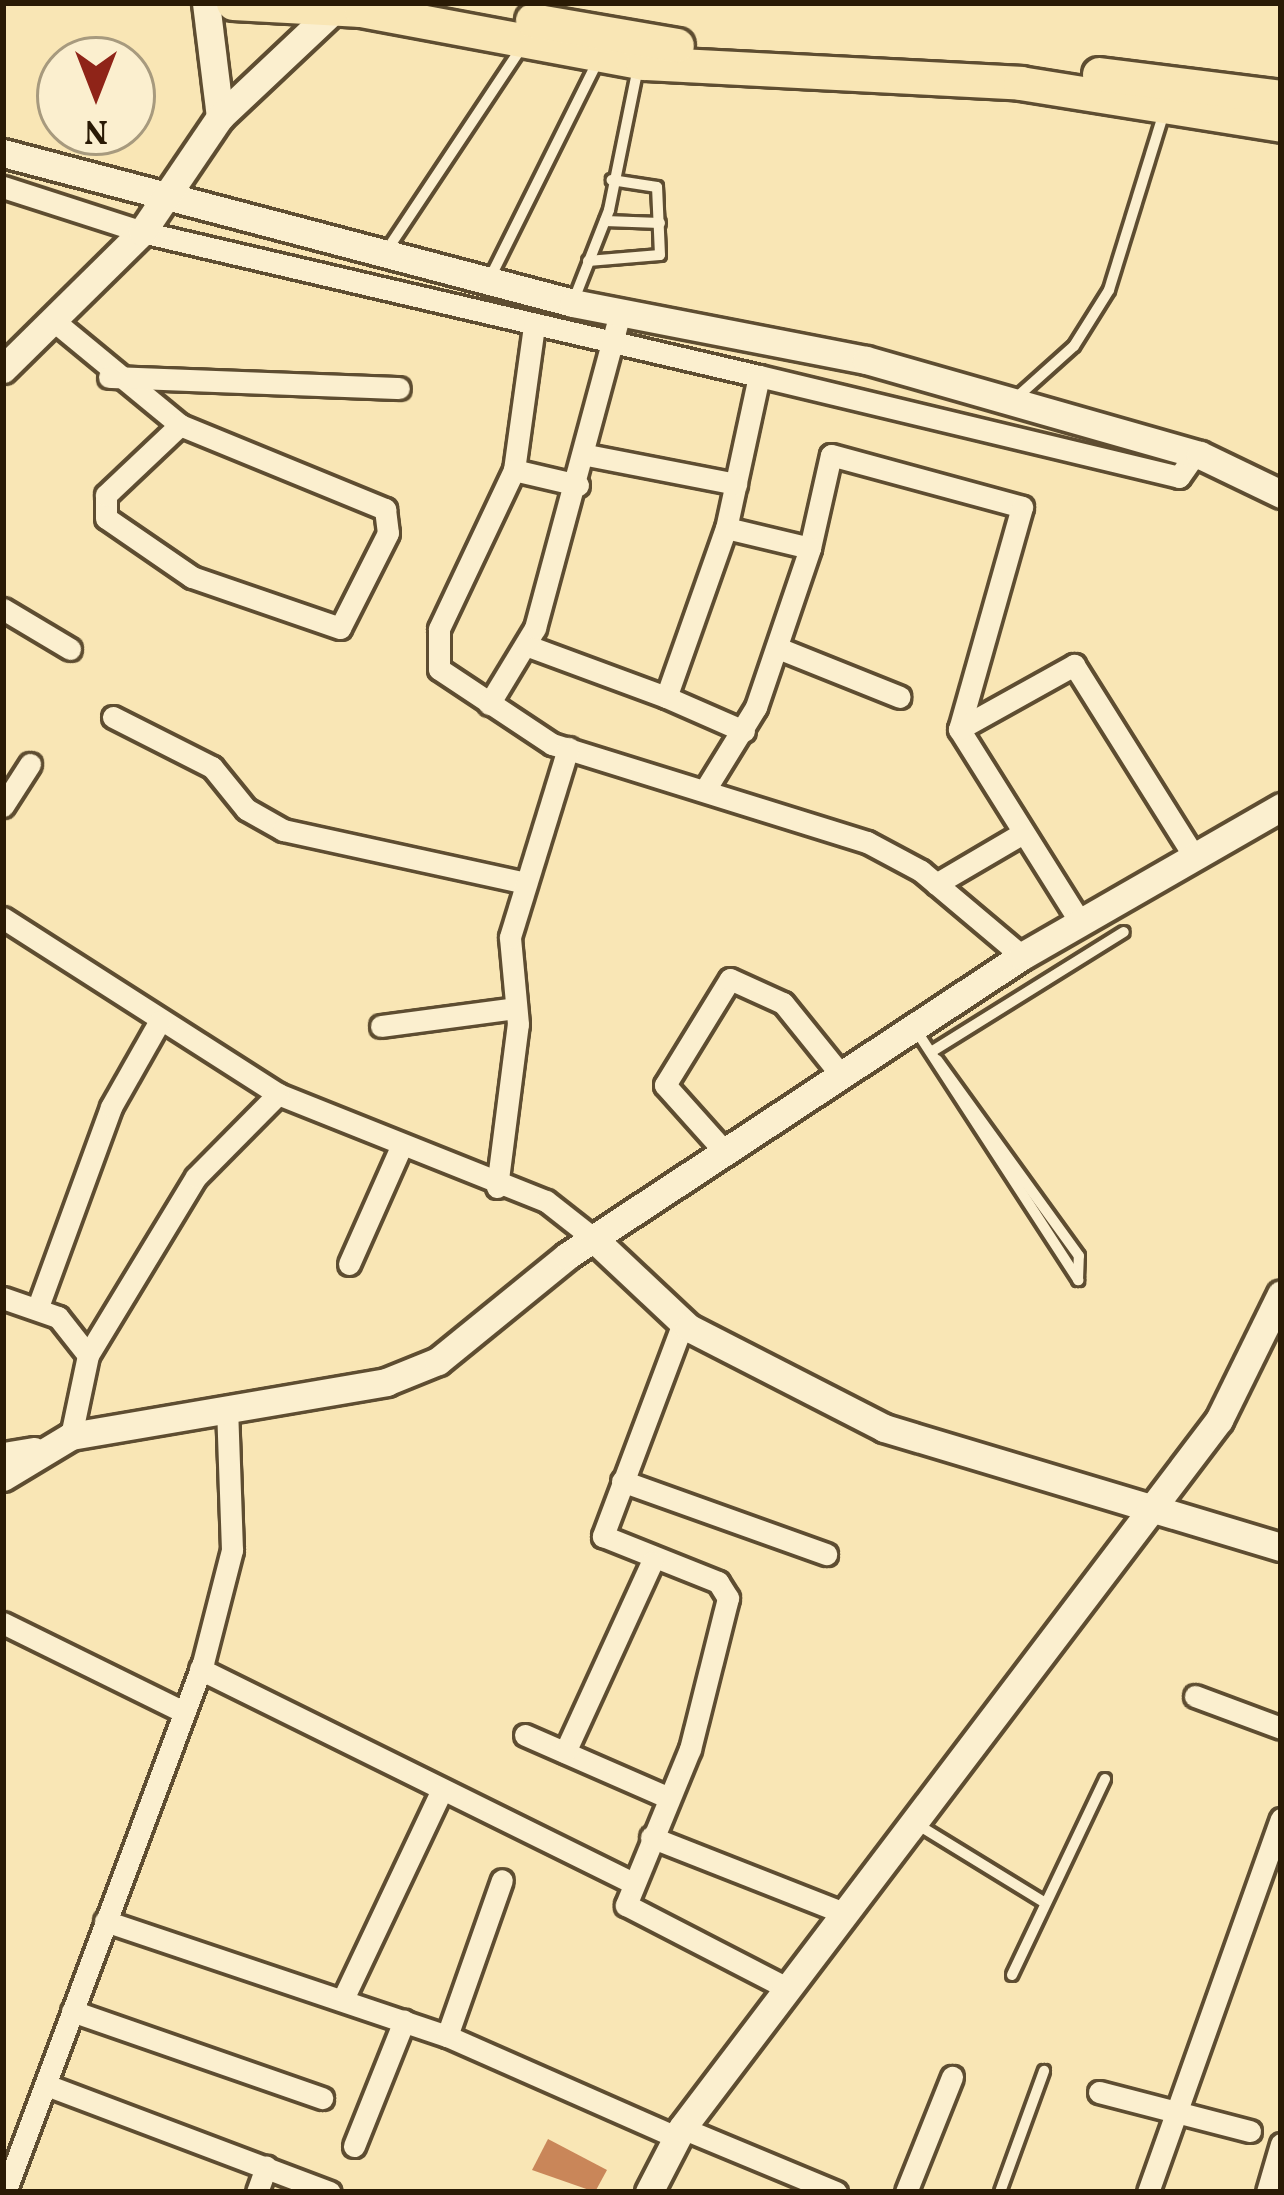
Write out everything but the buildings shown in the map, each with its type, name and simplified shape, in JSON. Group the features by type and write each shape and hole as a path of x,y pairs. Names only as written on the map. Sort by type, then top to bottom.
{"main road":[{"path":"233,3 437,8 642,52 1021,73 1280,111"},
{"path":"437,8 526,40 600,57 642,52"}],"street":[{"path":"206,3 220,117"},
{"path":"3,369 154,216 220,117 338,8"},
{"path":"3,153 154,216 534,325 737,329 1010,404 1281,494"},
{"path":"3,187 383,256 573,303 615,330 759,376 1191,464"},
{"path":"54,321 109,376 180,424 385,509 388,533 340,628 192,577 106,518 106,495 180,424"},
{"path":"534,325 514,470 432,652 490,704 568,748 708,785 867,842 936,884 1022,956"},
{"path":"490,704 528,646 587,455 615,330"},
{"path":"109,376 398,388"},
{"path":"666,697 726,527 759,376"},
{"path":"587,455 736,484"},
{"path":"708,785 744,731 778,648 810,548 831,455 1022,507 959,729 1080,922"},
{"path":"514,470 578,485"},
{"path":"726,527 810,548"},
{"path":"3,609 70,649"},
{"path":"528,646 744,731"},
{"path":"778,648 900,697"},
{"path":"959,729 1073,665 1193,856"},
{"path":"113,717 212,767 246,809 283,830 521,882"},
{"path":"497,1186 516,1008 510,937 521,882 568,748"},
{"path":"3,806 31,764"},
{"path":"3,1453 226,1407 386,1382 438,1361 593,1238 1022,956 1281,807"},
{"path":"936,884 1023,833"},
{"path":"3,918 278,1094 399,1151 545,1201 593,1238 683,1323 884,1428 1281,1547"},
{"path":"725,1152 665,1085 730,980 784,1003 841,1076"},
{"path":"381,1026 516,1008"},
{"path":"39,1304 111,1107 159,1022"},
{"path":"71,1436 88,1355 196,1178 278,1094"},
{"path":"349,1264 399,1151"},
{"path":"649,2192 679,2133 1219,1420 1281,1294"},
{"path":"3,1298 39,1304 88,1355"},
{"path":"683,1323 604,1540 729,1592 669,1798 632,1882 630,1909 788,1988"},
{"path":"5,2192 49,2086 72,2011 200,1670 232,1550 226,1407"},
{"path":"3,1477 35,1448"},
{"path":"622,1481 826,1554"},
{"path":"565,1752 652,1562"},
{"path":"3,1623 184,1712"},
{"path":"200,1670 632,1882"},
{"path":"1195,1696 1281,1728"},
{"path":"525,1735 669,1798"},
{"path":"343,1999 441,1792"},
{"path":"1153,2191 1281,1819"},
{"path":"651,1837 844,1912"},
{"path":"447,2036 502,1880"},
{"path":"105,1921 447,2036 679,2133 836,2192"},
{"path":"72,2011 322,2098"},
{"path":"354,2146 404,2021"},
{"path":"906,2192 952,2078"},
{"path":"49,2086 330,2192"},
{"path":"1099,2092 1250,2131"},
{"path":"1267,2192 1281,2144"},
{"path":"257,2192 266,2167"}],"lane":[{"path":"383,256 526,40"},
{"path":"573,303 605,221 642,52"},
{"path":"488,282 600,57"},
{"path":"1010,404 1095,318 1168,96"},
{"path":"588,261 655,261 660,223 657,187 612,180"},
{"path":"605,221 660,223"},
{"path":"934,1056 1124,932"},
{"path":"914,1028 1078,1256 1078,1280 1063,1272 934,1056"},
{"path":"1012,1975 1105,1779"},
{"path":"912,1822 1044,1902"},
{"path":"1000,2192 1044,2071"}]}
